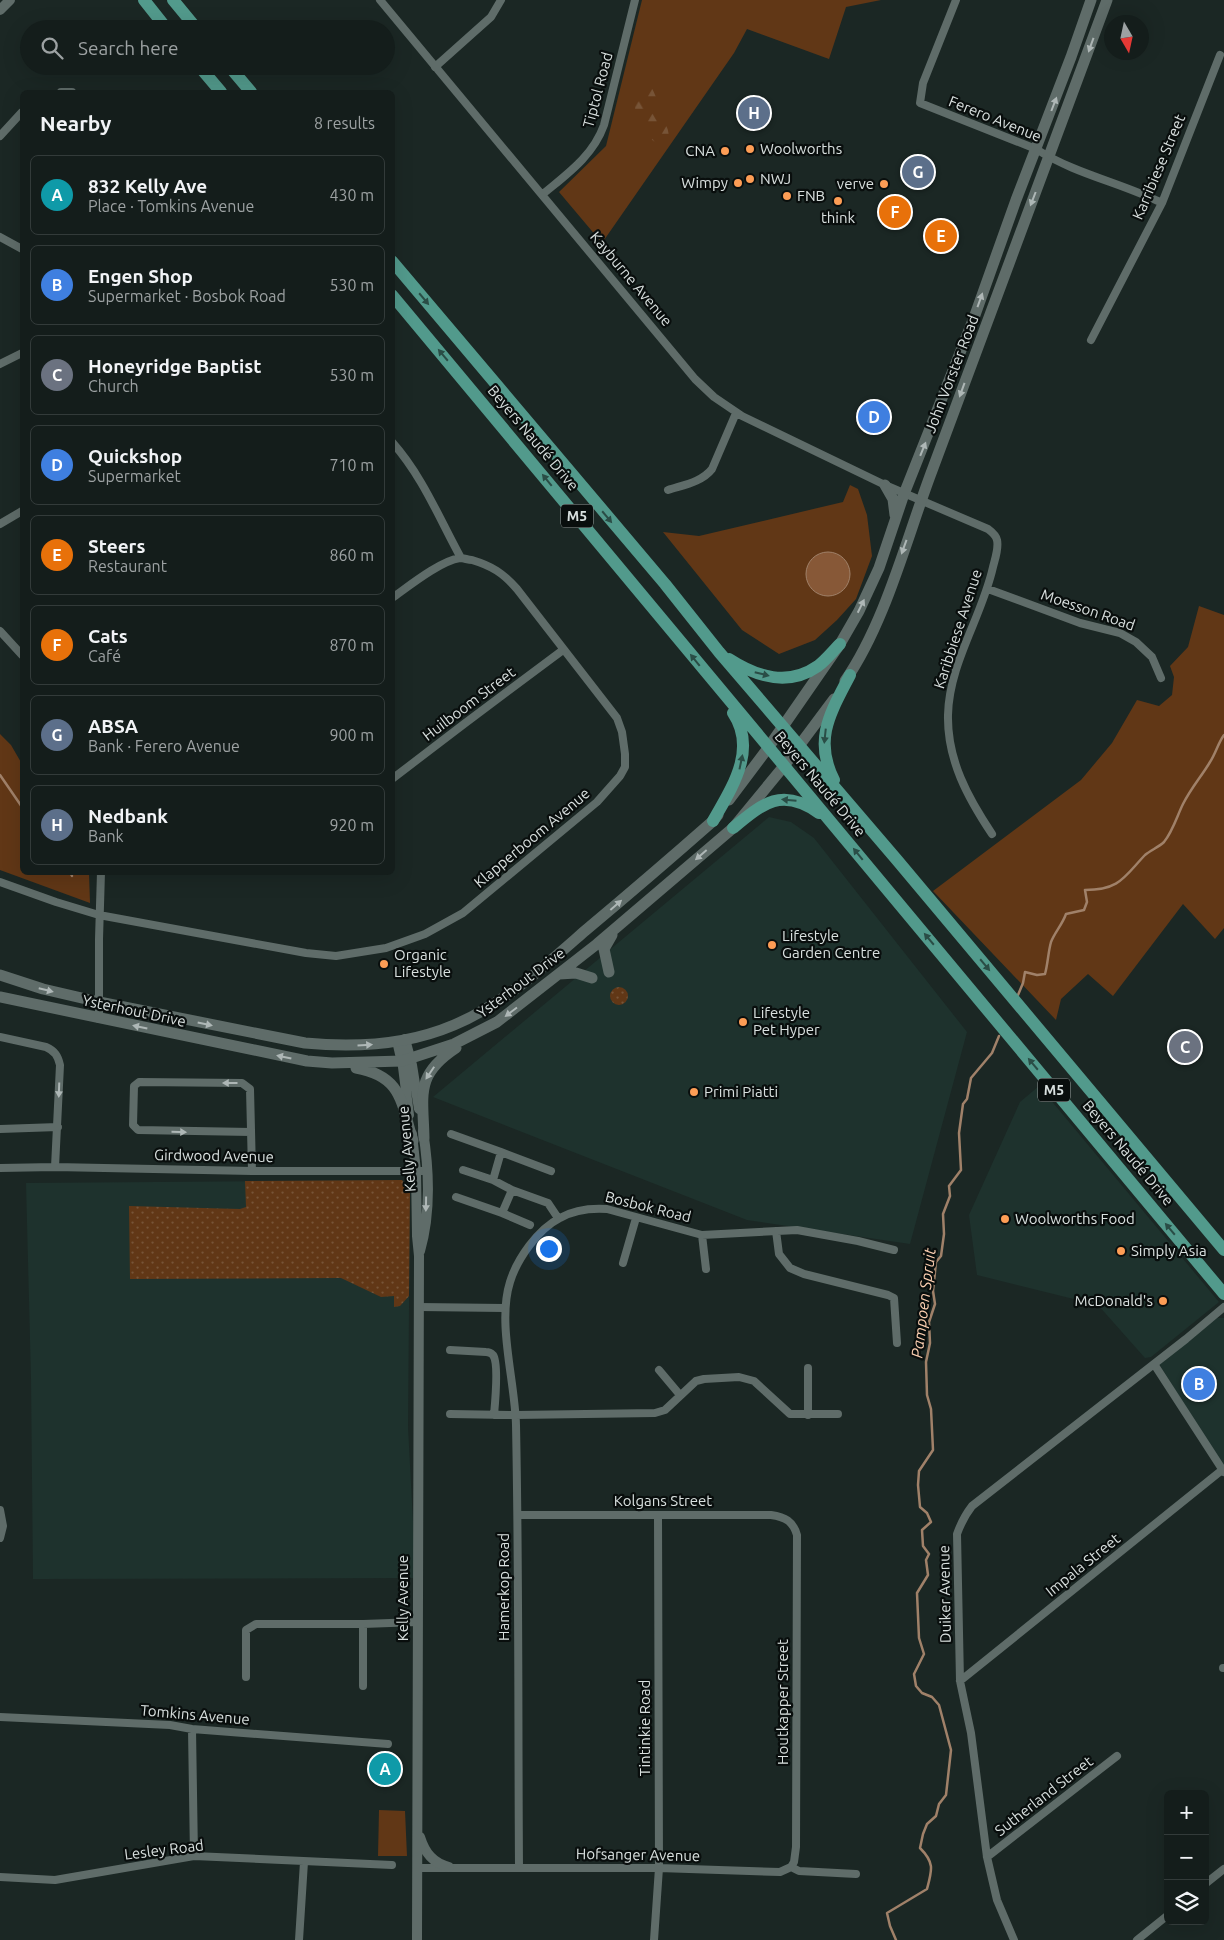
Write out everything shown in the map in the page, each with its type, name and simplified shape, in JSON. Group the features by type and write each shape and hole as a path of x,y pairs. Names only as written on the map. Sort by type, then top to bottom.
{"main road":[{"path":"144,0 160,20"},
{"path":"174,0 191,20"},
{"name":"John Vorster Road","path":"768,748 840,644 859,611 879,568 904,494 975,315 1091,0"},
{"name":"John Vorster Road","path":"784,766 850,675 866,648 1107,0"},
{"path":"207,75 219,90"},
{"path":"237,75 249,90"},
{"name":"Beyers Naudé Drive","path":"395,265 1224,1250"},
{"name":"Beyers Naudé Drive","path":"395,299 1224,1294"},
{"path":"884,485 893,499 895,524"},
{"path":"719,652 756,674 779,678 803,674 818,666 840,644"},
{"path":"848,804 828,768 824,738 826,724 850,675"},
{"path":"708,676 737,719 742,732 743,743 742,762 737,779 713,822"},
{"name":"Ysterhout Drive","path":"0,975 43,989 99,1002 305,1043 356,1045 401,1040 453,1025 498,1001 558,954 713,822 768,748"},
{"name":"Ysterhout Drive","path":"0,998 297,1060 332,1063 406,1060 454,1044 481,1032 558,975 733,828 784,766"},
{"path":"733,828 759,807 776,800 789,799 802,802 832,821"},
{"path":"609,972 604,948 619,925"},
{"path":"558,975 576,972 592,978"},
{"path":"418,1139 423,1090 429,1072 439,1060 481,1032"},
{"path":"332,1063 372,1071 392,1085 418,1139"}],"street":[{"path":"0,10 10,0"},
{"name":"Kayburne Avenue","path":"380,0 695,379 714,397 736,412 920,501"},
{"path":"435,67 491,17 501,0"},
{"name":"Tiptol Road","path":"542,194 579,163 599,139 604,126 635,0"},
{"name":"Ferero Avenue","path":"956,0 922,83 920,104 1036,149 1049,157 1135,190 1162,203"},
{"name":"Karribiese Street","path":"1090,340 1162,203 1220,55"},
{"path":"0,136 20,114"},
{"path":"0,237 20,248"},
{"path":"0,364 20,354"},
{"path":"668,490 701,479 708,474 712,469 736,412"},
{"path":"395,445 422,481 461,558 434,570 395,596"},
{"name":"Karibbiese Avenue","path":"920,501 988,529 995,535 997,545 988,589 955,676 948,716 950,745 955,766 971,803 992,834"},
{"path":"0,524 20,512"},
{"name":"Klapperboom Avenue","path":"0,882 99,915 306,953 336,956 386,948 425,934 463,913 597,802 620,776 624,766 624,743 616,718 506,577 497,569 461,558"},
{"name":"Moesson Road","path":"988,589 1080,622 1120,633 1136,642 1152,657 1161,678"},
{"path":"0,632 20,653"},
{"name":"Huilboom Street","path":"395,777 563,650"},
{"path":"99,1019 101,875"},
{"path":"0,1037 46,1047 56,1053 60,1065 55,1168"},
{"name":"Kelly Avenue","path":"401,1040 406,1060 422,1171 417,1236 419,1256 417,1940"},
{"path":"251,1132 138,1130 133,1125 134,1086 139,1082 242,1083 250,1088 252,1171"},
{"path":"0,1129 58,1127"},
{"path":"451,1134 551,1171"},
{"path":"493,1180 501,1152"},
{"name":"Girdwood Avenue","path":"0,1168 422,1171"},
{"path":"463,1170 493,1180 512,1190 548,1203 558,1218"},
{"path":"502,1213 512,1190"},
{"path":"456,1198 502,1213 530,1225"},
{"name":"Bosbok Road","path":"504,1308 510,1280 525,1252 543,1231 558,1218 581,1210 594,1208 607,1209 702,1235 776,1231 813,1232 894,1250"},
{"path":"623,1263 636,1218"},
{"path":"776,1231 779,1254 790,1268 804,1274 894,1298 897,1343"},
{"path":"702,1235 706,1269"},
{"path":"419,1307 504,1308"},
{"name":"Duiker Avenue","path":"1014,1940 997,1900 987,1857 971,1734 960,1681 958,1534 962,1520 972,1506 1224,1307"},
{"name":"Hamerkop Road","path":"504,1308 516,1415 518,1515 518,1867"},
{"path":"450,1350 492,1354 496,1368 494,1415"},
{"path":"1154,1364 1223,1471"},
{"path":"808,1368 808,1415"},
{"path":"659,1370 680,1395"},
{"path":"450,1414 655,1413 665,1410 691,1384 704,1379 745,1378 754,1381 786,1412 794,1415 838,1414"},
{"name":"Impala Street","path":"960,1681 1223,1471"},
{"path":"0,1510 3,1526 0,1538"},
{"name":"Kolgans Street","path":"518,1515 780,1516 792,1523 797,1535"},
{"name":"Tintinkie Road","path":"654,1940 659,1868 658,1515"},
{"name":"Houtkapper Street","path":"791,1867 794,1862 796,1847 797,1535"},
{"path":"246,1677 246,1630 256,1624 418,1622"},
{"path":"363,1624 363,1686"},
{"name":"Tomkins Avenue","path":"0,1716 170,1725 192,1729 388,1744"},
{"path":"192,1729 194,1856"},
{"name":"Sutherland Street","path":"987,1857 1117,1756"},
{"path":"418,1831 427,1853 440,1865 449,1867"},
{"name":"Lesley Road","path":"0,1877 55,1880 194,1856 392,1865"},
{"path":"299,1940 304,1862"},
{"name":"Hofsanger Avenue","path":"418,1868 659,1868 780,1872 791,1867 799,1871 856,1874"},
{"path":"1209,1881 1224,1869"},
{"path":"1137,1940 1164,1918"}],"shaded area":[{"path":"832,552 844,558 849,565 849,583 844,590 837,595 824,596 816,593 809,586 806,570 809,562 816,555"},
{"path":"769,817 791,822 814,838 967,1032 910,1244 747,1220 433,1097"},
{"path":"1039,1086 1219,1302 1151,1357 1145,1358 1098,1305 977,1275 969,1215 1020,1102"},
{"path":"402,1180 410,1190 408,1427 416,1578 33,1579 31,1379 26,1183"},
{"path":"1217,1318 1224,1318 1224,1468 1159,1364"}],"green space":[{"path":"642,0 881,0 846,7 829,59 747,29 734,53 602,243 559,192 606,146"},
{"path":"652,88 666,120 669,136 661,145 652,140 644,130 635,108 640,89"},
{"path":"850,485 858,489 867,515 872,556 856,599 815,640 779,654 742,630 663,532 699,536 843,502"},
{"path":"1199,606 1224,615 1224,928 1215,939 1183,904 1113,996 1088,974 1061,999 1056,1020 933,891 1081,780 1112,743 1137,700 1159,706 1172,695 1174,677 1170,666 1188,647"},
{"path":"0,734 11,745 20,761 20,875 89,875 90,903 0,870"},
{"path":"619,987 625,990 628,996 625,1002 619,1005 613,1002 610,996 613,990"},
{"path":"402,1180 410,1190 409,1296 400,1306 394,1307 394,1296 381,1297 341,1278 130,1279 129,1206 240,1209 246,1207 245,1181"},
{"path":"379,1810 405,1811 407,1856 378,1856"}],"waterway":[{"name":"Pampoen Spruit","path":"1018,995 1025,972 1037,975 1045,974 1053,938 1066,914 1084,910 1087,902 1085,890 1106,888 1114,885 1126,876 1145,855 1164,842 1186,798 1212,759 1224,735"},
{"path":"0,775 20,804"},
{"name":"Pampoen Spruit","path":"896,1940 887,1913 927,1889 931,1867 928,1858 920,1848 927,1824 936,1816 939,1804 946,1795 951,1750 939,1705 932,1697 922,1693 916,1686 914,1674 924,1654 919,1638 917,1593 928,1575 926,1560 929,1554 923,1546 922,1530 931,1522 927,1513 920,1507 918,1485 919,1471 933,1450 931,1409 927,1395 926,1362 930,1343 929,1322 935,1304 933,1291 936,1262 941,1256 944,1234 943,1214 950,1196 949,1186 961,1170 959,1133 963,1104 967,1099 971,1078 992,1053 999,1036"}],"place":[{"name":"Nedbank","path":"754,113"},
{"name":"Woolworths","path":"750,149"},
{"name":"CNA","path":"725,151"},
{"name":"ABSA","path":"918,172"},
{"name":"NWJ","path":"750,179"},
{"name":"Wimpy","path":"738,183"},
{"name":"verve","path":"884,184"},
{"name":"FNB","path":"787,196"},
{"name":"think","path":"838,201"},
{"name":"Cats","path":"895,212"},
{"name":"Steers","path":"941,236"},
{"name":"Quickshop","path":"874,417"},
{"name":"Lifestyle Garden Centre","path":"772,945"},
{"name":"Organic Lifestyle","path":"384,964"},
{"name":"Lifestyle Pet Hyper","path":"743,1022"},
{"name":"Honeyridge Baptist","path":"1185,1047"},
{"name":"Primi Piatti","path":"694,1092"},
{"name":"Woolworths Food","path":"1005,1219"},
{"name":"Simply Asia","path":"1121,1251"},
{"name":"McDonald's","path":"1163,1301"},
{"name":"Engen Shop","path":"1199,1384"},
{"name":"832 Kelly Ave","path":"385,1769"}]}
